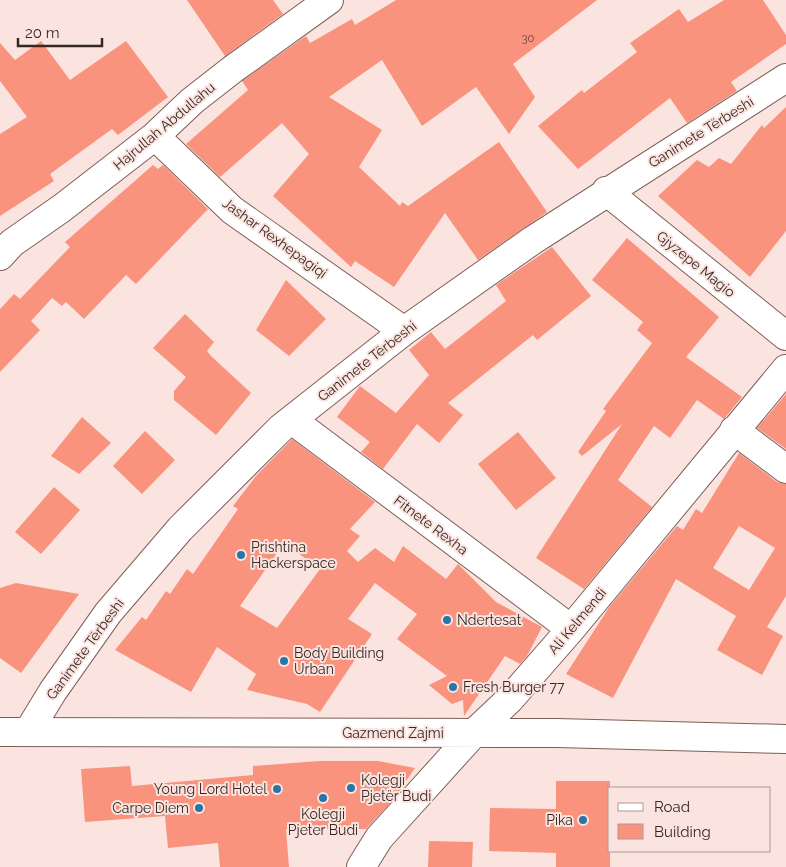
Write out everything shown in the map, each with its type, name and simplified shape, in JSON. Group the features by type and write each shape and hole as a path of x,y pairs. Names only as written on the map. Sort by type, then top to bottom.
{"street":[{"name":"Hajrullah Abdullahu","path":"0,256 12,243 62,208 155,136 192,101 233,69 329,0"},
{"name":"Ganimete Tërbeshi","path":"28,732 53,690 108,613 180,529 292,420 404,331 606,191 786,78"},
{"name":"Jashar Rexhepagiqi","path":"155,136 232,210 404,331"},
{"name":"Gjyzepe Magio","path":"606,191 786,336"},
{"name":"Ali Kelmendi","path":"361,867 378,838 474,733 510,699 571,629 786,369"},
{"name":"Fitnete Rexha","path":"292,420 571,629"},
{"path":"734,430 786,469"},
{"name":"Gazmend Zajmi","path":"0,732 474,733 786,739"}],"building":[{"path":"187,0 273,0 283,14 225,56"},
{"path":"396,0 597,0 513,64 535,97 509,134 476,87 422,126 382,60 329,97 382,130 359,167 400,206 402,202 408,206 499,142 547,212 478,260 445,213 394,287 355,261 351,267 273,196 309,154 282,123 220,177 186,144 248,90 242,81 306,36 310,43 352,19 355,25"},
{"path":"724,0 763,0 786,35 786,44 731,82 737,91 687,123 670,98 578,169 538,126 582,90 584,93 637,52 630,43 679,9 688,22"},
{"path":"41,41 70,80 126,41 168,97 118,135 112,129 50,174 54,181 0,216 0,134 27,117 0,81 0,43 15,60"},
{"path":"786,107 786,231 750,277 658,196 697,160 709,167 719,158 731,164 762,125 764,128"},
{"path":"153,165 158,169 163,165 208,209 136,284 126,275 84,319 66,302 62,306 52,298 31,321 40,330 0,372 0,309 14,294 20,299 70,247 65,242"},
{"path":"627,238 719,317 686,357 742,397 724,419 697,400 670,438 654,426 618,480 652,507 584,589 536,558 622,424 582,456 578,452 606,411 603,409 652,343 637,330 643,322 592,280"},
{"path":"552,247 591,296 537,340 533,335 448,403 463,415 439,443 417,424 383,469 361,452 370,442 337,417 360,386 396,413 429,375 409,350 431,332 445,349 506,301 496,285"},
{"path":"286,280 326,319 289,356 256,330"},
{"path":"185,314 214,342 207,351 211,356 251,393 216,435 174,400 174,391 186,377 153,348"},
{"path":"786,394 786,449 757,428"},
{"path":"82,417 111,443 79,474 51,456"},
{"path":"145,431 175,460 142,494 113,466"},
{"path":"518,432 556,478 516,510 478,464"},
{"path":"292,439 375,502 350,529 360,536 347,551 358,562 375,548 394,562 403,546 446,579 458,564 496,602 542,627 527,656 520,664 505,656 464,716 463,700 452,704 429,685 447,676 397,639 417,614 375,583 348,619 372,634 320,712 307,704 247,690 256,674 217,647 191,692 115,650 142,617 146,620 166,591 170,594 187,569 193,574 238,509 233,506 256,476","holes":["284,543 320,569 277,628 240,606"]},
{"path":"739,453 777,482 786,484 786,596 767,627 783,636 762,675 717,650 736,616 676,579 613,698 566,674 610,606 677,526 683,530 696,509 702,513","holes":["739,526 775,548 749,590 713,568"]},
{"path":"54,487 80,510 41,554 15,532"},
{"path":"16,583 79,594 21,673 0,658 0,588"},
{"path":"319,761 378,761 415,768 394,799 366,829 286,829 289,867 220,867 218,843 168,848 165,816 85,822 81,769 130,766 132,786 253,775 253,766"},
{"path":"556,781 610,781 610,787 608,787 608,852 610,852 610,867 556,867 556,853 489,851 490,808 556,809"},
{"path":"429,841 473,842 472,867 428,867"}],"place":[{"name":"Prishtina Hackerspace","path":"241,555"},
{"name":"Ndertesat","path":"447,620"},
{"name":"Body Building Urban","path":"284,661"},
{"name":"Fresh Burger 77","path":"453,687"},
{"name":"Kolegji Pjetër Budi","path":"351,788"},
{"name":"Young Lord Hotel","path":"277,789"},
{"name":"Kolegji Pjeter Budi","path":"323,798"},
{"name":"Carpe Diem","path":"199,808"},
{"name":"Pika","path":"583,820"}]}
